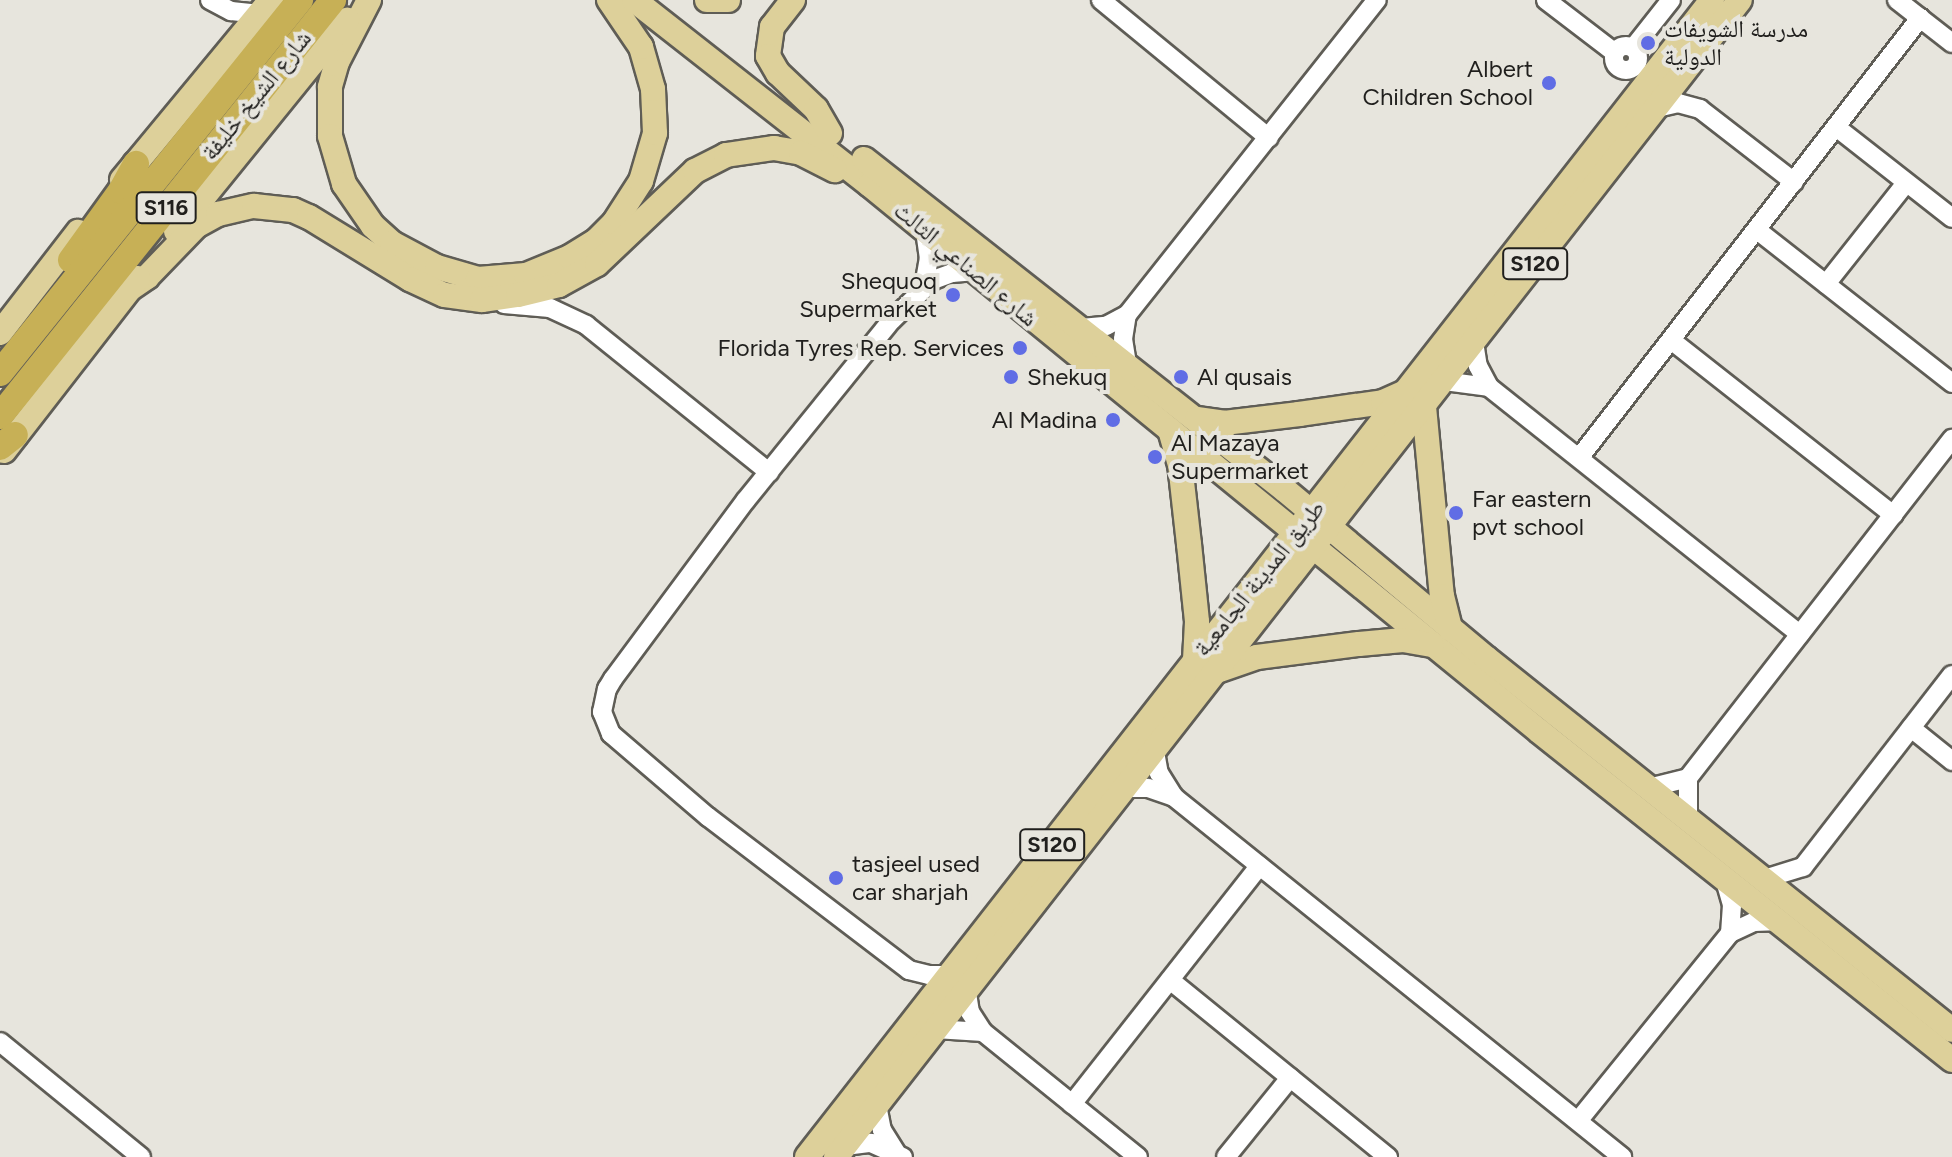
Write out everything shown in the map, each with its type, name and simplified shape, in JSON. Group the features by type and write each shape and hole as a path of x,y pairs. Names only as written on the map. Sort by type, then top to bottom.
{"highway":[{"name":"شارع الشيخ خليفة","path":"6,365 300,0"},
{"name":"شارع الشيخ خليفة","path":"4,438 333,0"},
{"path":"6,365 34,311 121,191 136,164"}],"main road":[{"path":"4,438 366,0"},
{"path":"366,0 337,62 330,87 330,136 344,184 373,226 414,257 478,279 502,279 549,268 596,241 629,203 641,181 655,133 653,89 641,47 609,0"},
{"name":"شارع الصناعي الثالث","path":"634,0 870,185 1321,554 1442,637"},
{"name":"شارع الصناعي الثالث","path":"661,0 1195,418 1325,514 1442,637"},
{"path":"707,0 728,0"},
{"path":"793,0 772,27 768,56 778,73 816,109 830,133"},
{"name":"طريق المدينة الجامعية","path":"964,978 1008,938 1154,746 1278,552 1286,525 1325,514 1417,398 1629,106 1712,0"},
{"name":"طريق المدينة الجامعية","path":"1417,398 1444,381 1740,0"},
{"path":"0,333 78,231 266,7"},
{"path":"128,290 147,277 181,237 203,222 236,209 274,206 293,210 328,226 428,289 482,300 539,291 578,275 614,251 695,171 739,151 791,151 821,162 851,181 870,185"},
{"path":"1195,418 1224,423 1417,398 1442,596 1442,637 1717,872 1790,914 1952,1030"},
{"path":"1170,430 1180,464 1197,622 1205,665 1359,644 1442,637 1688,818 1764,879 1790,914 1952,1060"},
{"name":"طريق المدينة الجامعية","path":"807,1157 964,978 1019,908 1020,900 1013,895 1205,665 1298,568 1333,550 1325,514"},
{"path":"1278,552 1292,556 1298,568"},
{"path":"1717,872 1720,859 1764,879"},
{"name":"طريق المدينة الجامعية","path":"840,1151 877,1105 929,1019"}],"street":[{"path":"1101,0 1269,138"},
{"path":"1081,328 1106,326 1127,315 1377,0"},
{"path":"1546,0 1627,58 1665,59"},
{"path":"1629,106 1627,58 1671,0"},
{"path":"1897,0 1952,43"},
{"path":"216,4 266,7"},
{"path":"216,4 231,28 233,48"},
{"path":"1579,458 1920,18"},
{"path":"1691,64 1690,87 1700,109"},
{"path":"1657,108 1678,103 1700,109 1794,182"},
{"path":"1836,127 1952,218"},
{"path":"1826,284 1906,183"},
{"path":"1757,230 1952,383"},
{"path":"924,286 929,259 925,232"},
{"path":"973,271 952,273 924,286 892,320 769,472 613,679 603,700 602,712 611,734 696,807 909,970 964,978 970,1012 983,1032 1138,1157"},
{"path":"482,300 550,308 586,325 769,472"},
{"path":"1127,315 1123,339 1127,364"},
{"path":"1671,340 1893,515"},
{"path":"1474,342 1478,366 1489,387 1800,634"},
{"path":"1444,381 1489,387"},
{"path":"1688,818 1688,778 1952,439"},
{"path":"1578,1121 1730,933 1754,922 1790,914 1803,867 1952,675"},
{"path":"1911,728 1952,761"},
{"path":"1154,746 1159,773 1174,797 1622,1157"},
{"path":"1648,788 1688,778"},
{"path":"1121,788 1148,788 1174,797"},
{"path":"1072,1104 1259,866"},
{"path":"1764,879 1803,867"},
{"path":"1717,872 1732,905 1730,933"},
{"path":"909,970 929,1019 983,1032"},
{"path":"1170,980 1388,1157"},
{"path":"0,1042 141,1157"},
{"path":"1226,1157 1290,1078"},
{"path":"877,1105 882,1130 899,1154"},
{"path":"840,1151 871,1143 899,1154"}],"place":[{"name":"مدرسة الشويفات الدولية","path":"1648,43"},
{"name":"Albert Children School","path":"1549,83"},
{"name":"Shequoq Supermarket","path":"953,295"},
{"name":"Florida Tyres Rep. Services","path":"1020,348"},
{"name":"Shekuq","path":"1011,377"},
{"name":"Al qusais","path":"1181,377"},
{"name":"Al Madina","path":"1113,420"},
{"name":"Al Mazaya Supermarket","path":"1155,457"},
{"name":"Far eastern pvt school","path":"1456,513"},
{"name":"tasjeel used car sharjah","path":"836,878"}]}
